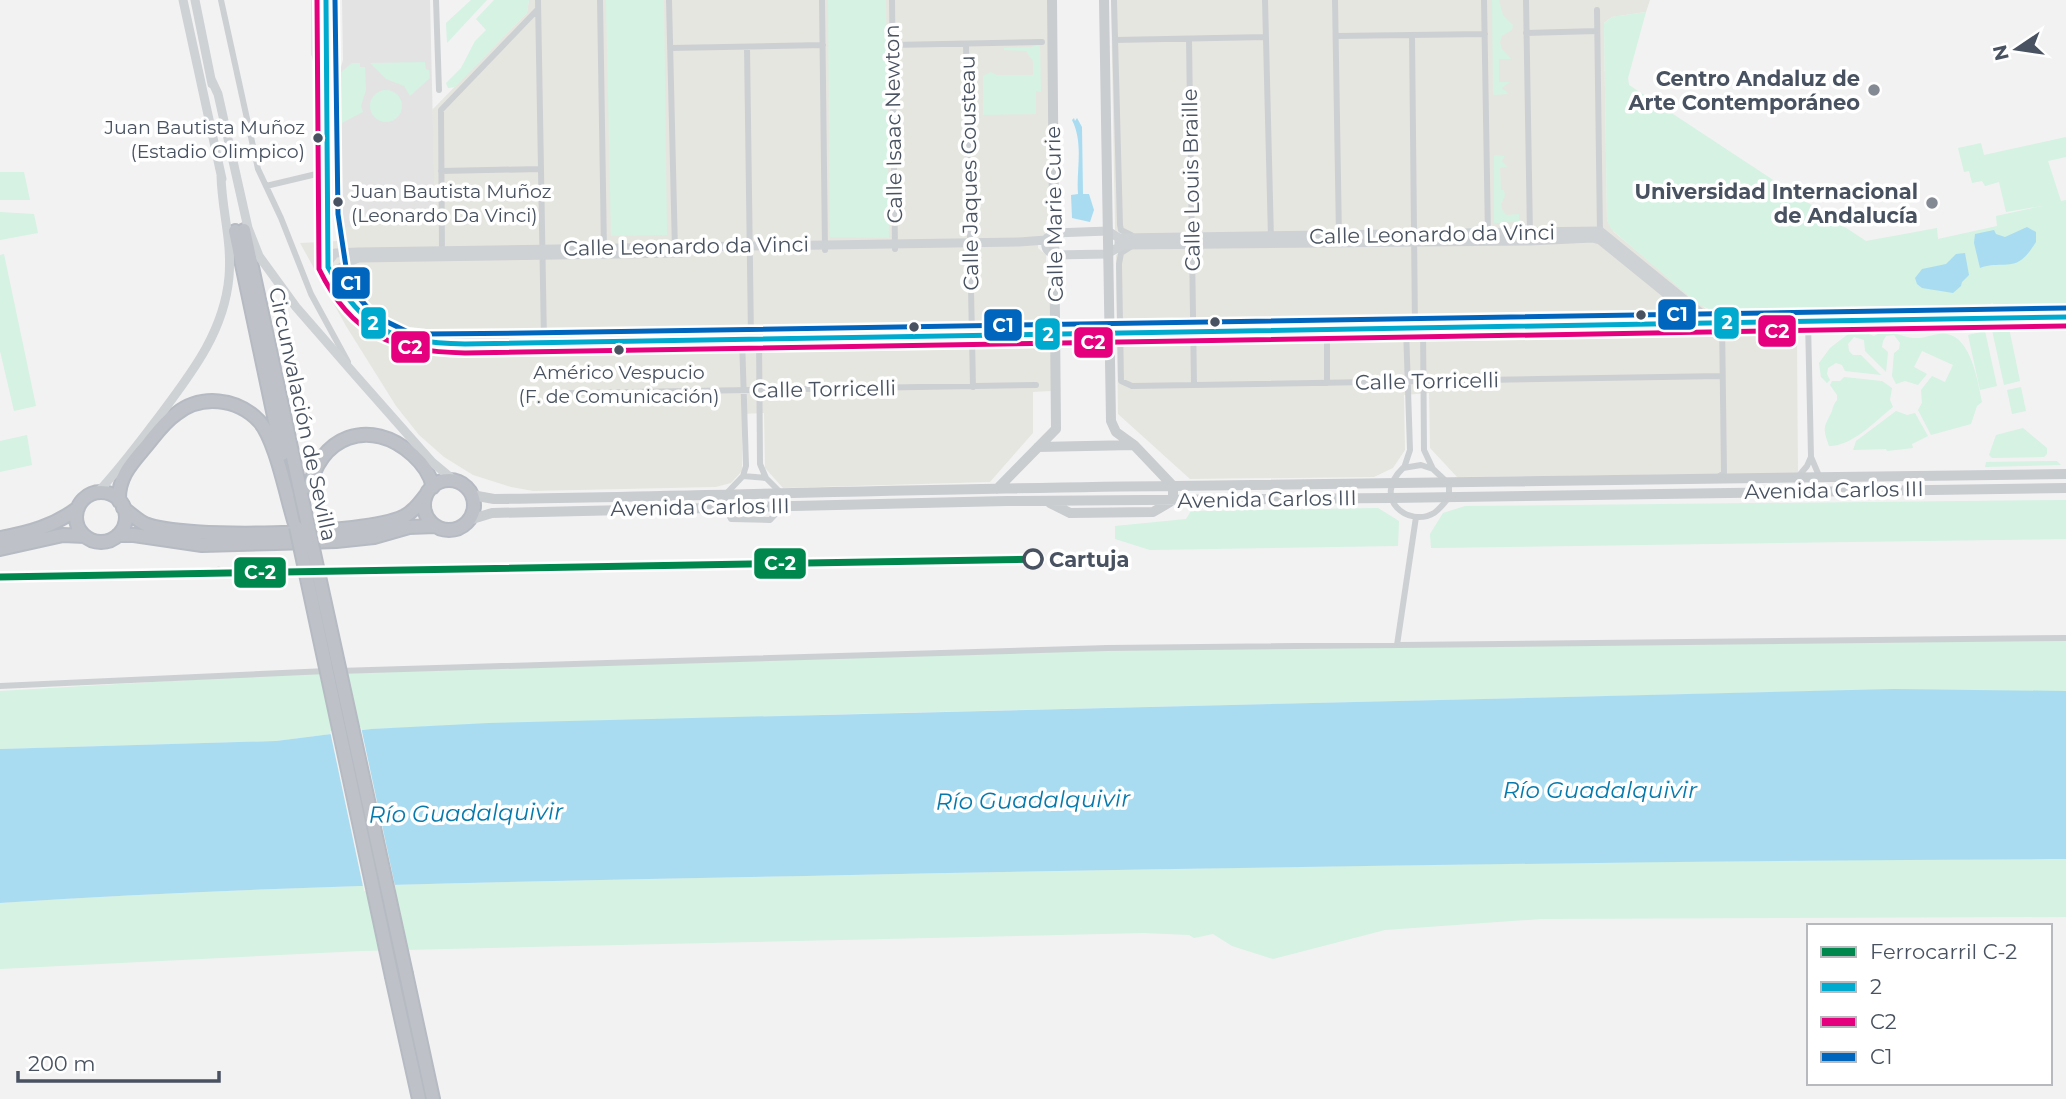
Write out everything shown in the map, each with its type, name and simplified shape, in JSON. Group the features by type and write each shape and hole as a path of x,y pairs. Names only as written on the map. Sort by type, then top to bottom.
{"highway":[{"name":"Circunvalación de Sevilla","path":"239,231 296,495 310,537 433,1099"},
{"path":"0,549 63,535 85,536 98,542 112,540 125,522 119,489 122,477 167,421 186,407 214,401 243,408 265,429 296,495 326,452 341,441 367,434 382,436 402,445 426,469 430,491 425,512 435,526"},
{"path":"0,538 61,521 78,508 84,499 97,493 113,496 144,523 192,533 227,534 319,530 386,523 416,509 430,491 448,481 468,489 474,503 469,520 464,525 449,530 435,526 409,527 374,537 312,542 202,545 118,535"},
{"name":"Circunvalación de Sevilla","path":"296,495 296,527 419,1099"},
{"path":"78,508 77,523 85,536"}],"main road":[{"name":"Calle Marie Curie","path":"1038,447 1056,429 1050,244 1052,0"},
{"path":"1104,0 1111,421 1116,432 1134,445 1173,486 1173,500"},
{"path":"1007,501 997,489 1038,447 1134,445"},
{"name":"Avenida Carlos III","path":"471,495 494,499 1173,486 2066,474"},
{"name":"Avenida Carlos III","path":"469,520 492,513 725,506 1007,501 1046,502 1070,513 1153,512 1173,500 2066,488"}],"street":[{"path":"183,0 221,176 239,231 356,377 432,462 456,482"},
{"path":"97,493 144,436 208,348 226,293 230,257 239,231 195,0"},
{"path":"221,0 258,169 311,294 356,377"},
{"path":"316,0 316,54 327,104"},
{"path":"326,0 329,215 333,263 345,295 370,323 405,340 425,343 1041,333"},
{"path":"327,104 335,55 335,0"},
{"path":"436,0 439,90"},
{"path":"538,0 544,341"},
{"path":"600,0 604,251"},
{"path":"669,0 675,250"},
{"path":"822,0 825,247"},
{"name":"Calle Isaac Newton","path":"892,0 895,246"},
{"path":"1114,0 1120,225 1121,230 1138,242 1121,253 1121,321 1143,323 1193,320"},
{"path":"1265,0 1271,240"},
{"path":"1335,0 1339,239"},
{"path":"1485,0 1488,237"},
{"path":"1525,0 1530,237"},
{"path":"442,253 441,110 538,9"},
{"path":"1597,9 1600,236 1701,322"},
{"path":"1526,33 1597,31"},
{"path":"1336,36 1485,34"},
{"path":"1404,468 1421,465 1433,470 1449,484 1449,496 1435,512 1416,517 1401,511 1391,498 1390,485 1404,468 1410,450 1408,381 1414,328 1412,35"},
{"path":"1115,40 1266,37"},
{"name":"Calle Louis Braille","path":"1189,39 1194,385"},
{"path":"892,45 1042,42"},
{"name":"Calle Jaques Cousteau","path":"966,44 973,387"},
{"path":"670,48 823,45"},
{"path":"725,506 725,495 743,476 747,466 744,390 751,338 747,47"},
{"path":"441,171 541,169"},
{"path":"266,186 329,171"},
{"path":"1108,231 1119,242"},
{"name":"Calle Leonardo da Vinci","path":"1050,244 1108,231"},
{"path":"1600,236 1717,322 1723,376 1724,473 1715,480"},
{"name":"Calle Leonardo da Vinci","path":"333,263 359,258 442,253 1050,244 1107,254 1119,242 1600,236"},
{"name":"Calle Leonardo da Vinci","path":"333,263 442,253"},
{"path":"1123,332 2066,317"},
{"name":"Calle Torricelli","path":"1121,321 1121,381 1132,386 1723,376"},
{"path":"1808,321 1811,457 1821,478"},
{"path":"1414,328 1423,381 1424,450 1433,470"},
{"path":"1327,329 1327,383"},
{"path":"751,338 760,390 760,464 766,478 782,494 783,506"},
{"name":"Calle Torricelli","path":"570,393 1036,385"},
{"path":"1797,478 1811,457"},
{"path":"743,476 766,478"},
{"path":"1397,645 1416,517"},
{"path":"0,685 494,665 1111,648 2066,638"}],"shaded area":[{"path":"342,0 430,0 435,214 356,215 356,227 342,227 339,74 343,60"},
{"path":"529,0 1047,0 1051,220 1046,220 1045,235 1038,242 1038,248 1046,255 1046,266 1052,266 1052,391 1033,392 1033,433 990,482 783,488 765,468 764,413 742,414 742,471 731,483 716,487 533,491 473,475 444,457 419,435 396,406 346,326 300,243 337,241 342,227 356,226 356,215 435,213 432,110 527,13"},
{"path":"1111,0 1650,0 1646,12 1612,17 1604,23 1607,220 1614,232 1706,309 1715,312 1793,313 1797,335 1798,473 1457,477 1430,448 1429,393 1404,395 1405,450 1393,468 1374,477 1190,479 1118,414 1116,255 1128,245 1128,237 1115,230"}],"green space":[{"path":"471,0 487,0 447,43 446,23"},
{"path":"494,0 529,0 527,13 455,87 448,88 446,83 461,68 475,41 486,30 476,19"},
{"path":"606,0 664,0 667,235 611,236"},
{"path":"828,0 886,0 889,238 830,237"},
{"path":"1492,0 1499,0 1503,15 1513,25 1512,30 1502,36 1500,42 1502,49 1511,59 1499,59 1499,82 1510,82 1502,88 1509,94 1493,95"},
{"path":"1646,12 1628,78 1629,85 1866,241 1937,228 1938,239 1997,226 1996,216 2042,206 2006,212 1999,182 1985,186 1982,181 1972,183 1969,171 1964,172 1958,148 1981,143 1984,155 2066,137 2066,157 2048,161 2061,201 2066,200 2066,308 1995,310 1993,303 1973,310 1715,312 1698,304 1611,229 1607,220 1604,23 1612,17"},
{"path":"1040,43 1041,92 1036,91 1036,114 983,115 983,76 991,72 997,75 1033,75 1033,61 1026,51 1004,48 1032,47"},
{"path":"425,62 430,78 410,96 404,86 386,79 370,63"},
{"path":"352,63 360,63 360,67 365,67 366,90 361,106 363,112 340,124 339,74"},
{"path":"386,90 397,95 402,106 397,117 386,122 375,117 370,106 375,95"},
{"path":"1494,155 1505,156 1502,161 1507,167 1500,168 1501,190 1504,190 1505,196 1502,208 1507,215 1519,214 1519,222 1494,223"},
{"path":"0,172 24,172 30,200 0,200"},
{"path":"0,212 34,214 38,233 0,240"},
{"path":"4,254 36,406 14,411 0,351 0,255"},
{"path":"2009,328 2020,381 2004,385 1992,330"},
{"path":"1852,331 1874,336 1890,332 1909,338 1943,334 1955,337 1968,352 1982,402 1977,406 1971,424 1931,435 1918,410 1922,403 1921,390 1932,376 1945,382 1953,365 1922,351 1914,367 1927,374 1918,385 1905,381 1896,384 1892,376 1894,353 1899,349 1900,343 1894,335 1886,336 1883,341 1882,347 1888,352 1886,372 1865,351 1864,340 1854,337 1848,344 1849,351 1853,355 1861,355 1881,375 1845,371 1842,365 1836,363 1828,368 1830,380 1827,383 1821,377 1819,363 1830,348"},
{"path":"1985,331 1997,386 1980,390 1968,335"},
{"path":"1844,377 1882,381 1892,388 1890,400 1893,407 1847,442 1829,446 1825,427 1837,400 1837,395 1830,385 1832,381 1840,381"},
{"path":"2021,387 2026,411 2012,414 2007,390"},
{"path":"1896,411 1907,415 1915,413 1928,436 1912,444 1913,448 1887,451 1853,450 1856,441"},
{"path":"2023,428 2047,448 2044,457 1992,458 1989,455 1996,435"},
{"path":"27,435 32,465 0,472 0,441"},
{"path":"2057,461 2061,465 1985,467 1986,462"},
{"path":"2066,500 2066,539 1431,548 1430,534 1443,513 1465,506"},
{"path":"1378,508 1399,521 1398,546 1150,550 1115,539 1115,526 1186,519 1191,511"},
{"path":"2066,639 2066,691 1823,691 849,714 371,729 276,741 0,749 0,691 356,670 1255,646"},
{"path":"2066,859 2066,917 1541,919 1385,930 1273,959 1232,946 1213,934 1194,938 1189,935 1144,933 361,951 0,969 0,903 212,891 1003,872 1610,862"}],"water":[{"path":"1074,118 1075,121 1077,118 1082,127 1083,194 1089,194 1094,210 1090,222 1072,218 1071,195 1078,194 1079,157 1078,138 1072,120"},
{"path":"2027,227 2036,232 2036,242 2023,258 2012,264 1980,268 1974,243 1975,234 1994,230 1996,234 2005,237"},
{"path":"1965,253 1969,275 1953,293 1922,288 1917,284 1915,278 1922,269 1946,264 1956,254"},
{"name":"Río Guadalquivir","path":"1894,689 2066,691 2066,859 1307,867 532,881 212,891 0,903 0,749 276,741 371,729 489,723"}],"pier":[{"path":"361,727 396,890 364,891 330,731"}],"tunnel":[{"path":"1041,333 1123,332"}],"railway":[{"path":"171,575 219,569"}],"rail line":[{"name":"C-2","path":"0,577 1040,559"}],"transit line":[{"name":"C2","path":"317,0 319,269 346,311 361,325 377,336 416,349 465,353 2066,326"},
{"name":"2","path":"326,0 328,267 341,289 368,319 399,336 418,340 465,344 2066,317"},
{"name":"C1","path":"335,0 338,214 346,267 353,291 375,316 408,332 526,333 2066,308"}],"place":[{"name":"Centro Andaluz de Arte Contemporáneo","path":"1874,90"},
{"name":"Juan Bautista Muñoz (Estadio Olimpico)","path":"318,138"},
{"name":"Juan Bautista Muñoz (Leonardo Da Vinci)","path":"338,202"},
{"name":"Universidad Internacional de Andalucía","path":"1932,203"},
{"name":"Américo Vespucio (F. de Comunicación)","path":"619,350"},
{"name":"Cartuja","path":"1033,559"}]}
